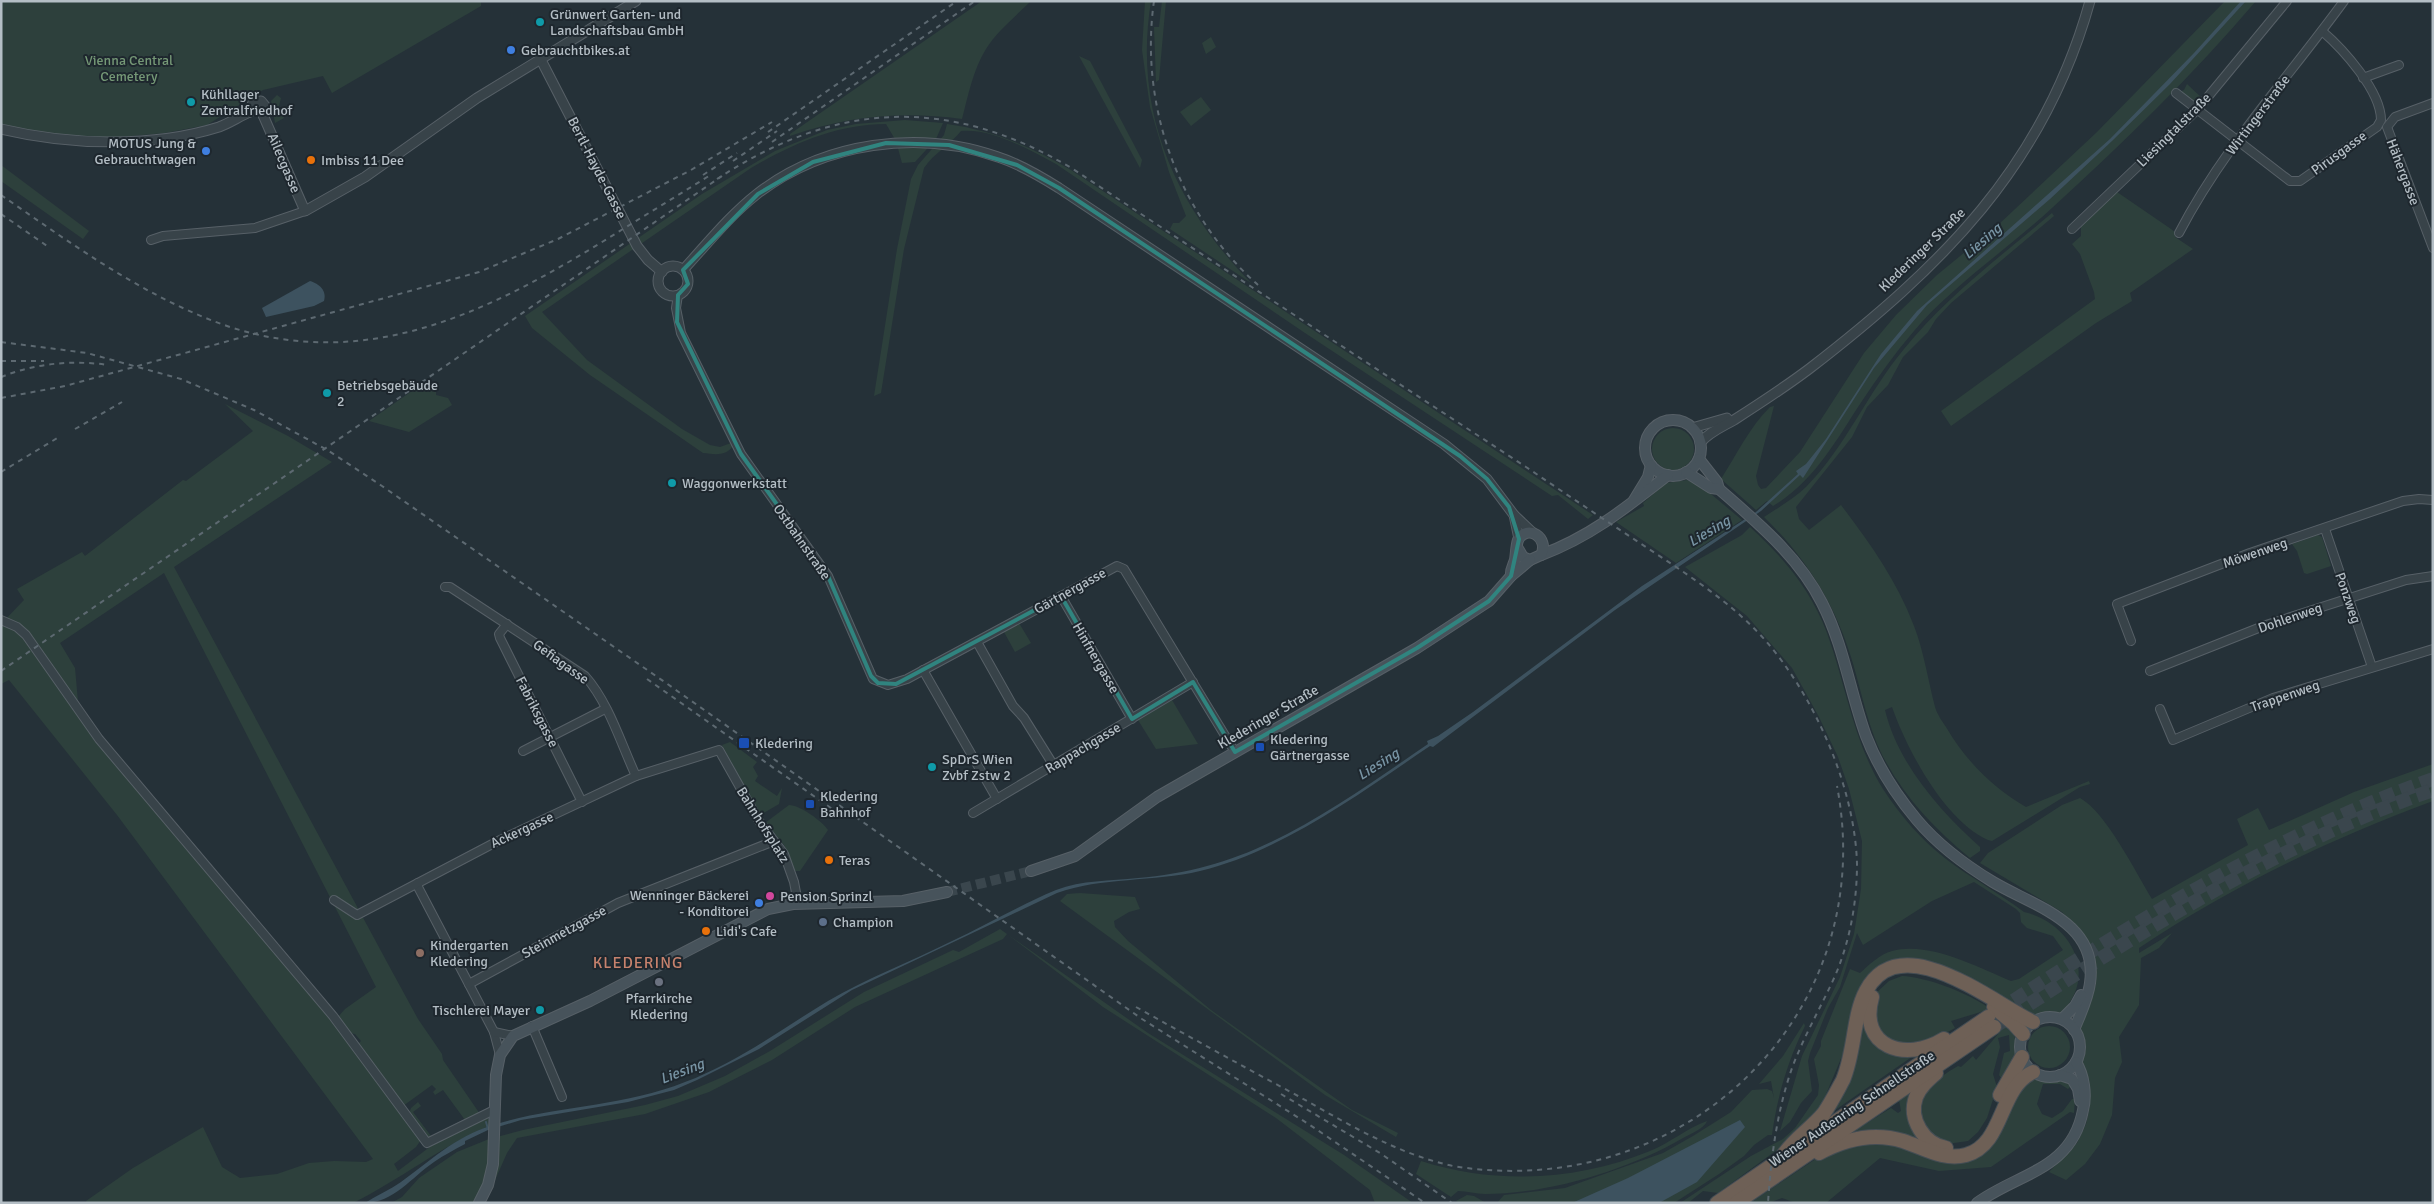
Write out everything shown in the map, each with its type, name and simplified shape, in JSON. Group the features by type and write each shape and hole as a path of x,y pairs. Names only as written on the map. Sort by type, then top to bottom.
{"highway":[{"path":"1782,1157 1790,1145 1823,1113 1834,1097 1849,1062 1860,1010 1866,992 1875,979 1887,971 1902,966 1919,966 1946,974 1996,999 2034,1022"},
{"path":"1968,1030 1921,1048 1899,1051 1884,1044 1879,1038 1871,1026 1868,1010 1872,996 1880,984 1891,977 1904,973 1917,974 1949,984 1991,1005 2023,1034"},
{"name":"Wiener Außenring Schnellstraße","path":"1717,1203 1968,1030 1991,1022 1959,1049 1736,1203"},
{"path":"1959,1049 1923,1085 1916,1096 1914,1108 1916,1121 1924,1136 1935,1144 1947,1148 1964,1147 1983,1135 1989,1125 2004,1085 2022,1057"},
{"path":"1801,1157 1817,1154 1849,1140 1869,1136 1903,1141 1937,1154 1966,1155 1978,1149 1988,1140 2012,1089 2023,1077 2034,1072"}],"main road":[{"path":"1633,503 1648,477 1651,465 1645,449 1647,440 1654,428 1671,420 1680,421 1692,428 1700,443 1699,459 1716,482 1719,490"},
{"path":"1518,543 1520,555 1530,560 1579,539 1633,503 1668,475 1686,472 1699,459"},
{"path":"1651,465 1668,475"},
{"path":"1686,472 1719,490 1761,526 1795,561 1822,602 1842,651 1866,736 1882,770 1898,797 1940,844 1994,882 2048,909 2067,923 2087,953 2090,983 2074,1030"},
{"path":"1511,576 1510,571 1518,543 1525,534 1533,533 1542,539 1565,544"},
{"path":"1541,554 1544,547 1542,539"},
{"name":"Klederinger Straße","path":"1031,871 1054,864 1083,851 1157,797 1417,648 1489,601 1511,576 1530,560"},
{"path":"479,1203 492,1172 495,1138 496,1075 500,1055 505,1044 513,1036 590,1001 768,909 798,903 902,902 947,892"},
{"path":"2037,905 2067,931 2079,950 2083,964 2084,976 2080,996 2075,1006 2062,1019"},
{"path":"2060,1075 2071,1068 2076,1062 2080,1045 2074,1030 2062,1019 2048,1017 2034,1022 2023,1034 2020,1049 2022,1057 2034,1072 2047,1076 2060,1075 2072,1079 2078,1090 2082,1117"},
{"path":"1977,1203 2044,1167 2058,1156 2074,1137 2082,1117 2085,1090 2076,1062"}],"street":[{"path":"151,240 163,236 206,234 255,228 305,210 365,177 460,109 540,58 636,1"},
{"name":"Klederinger Straße","path":"1700,443 1713,431 1780,390 1871,317 1956,240 1988,204 2032,138 2060,86 2082,30 2090,1"},
{"name":"Liesingtalstraße","path":"2072,229 2198,110 2287,1"},
{"name":"Wirtingerstraße","path":"2179,233 2196,200 2237,140 2344,1"},
{"name":"Hähergasse","path":"2322,31 2349,58 2363,78 2385,122 2433,248"},
{"name":"Bertl-Hayde-Gasse","path":"540,58 638,246 648,260 662,272"},
{"path":"2363,78 2399,65"},
{"path":"2176,93 2237,140"},
{"path":"255,101 261,101 266,106 263,115 256,116 250,112 251,104 255,101"},
{"name":"Pirusgasse","path":"2237,140 2294,182 2309,175 2376,126 2433,103"},
{"path":"1,129 63,140 136,140 199,132 219,126 250,112"},
{"name":"Ailecgasse","path":"263,115 305,210"},
{"path":"683,270 727,221 758,194 794,171 829,156 872,145 916,142 949,145 990,154 1030,171 1059,188 1444,444 1487,479 1514,515 1533,533"},
{"path":"675,267 683,270 688,284 678,295 668,295 661,289 659,280 662,272 675,267"},
{"name":"Ostbahnstraße","path":"678,295 676,308 681,333 741,454 828,576 871,676 878,682 888,685 906,679"},
{"name":"Klederinger Straße","path":"1692,428 1740,415"},
{"name":"Möwenweg","path":"2132,641 2117,604 2250,553 2403,502 2418,499 2433,500"},
{"path":"1514,515 1518,543"},
{"name":"Ponzweg","path":"2325,528 2347,599 2372,667"},
{"name":"Gärtnergasse","path":"906,679 1116,566 1124,569 1235,752"},
{"name":"Dohlenweg","path":"2150,671 2266,625 2406,580 2433,576"},
{"name":"Gefiagasse","path":"445,587 450,587 585,676 593,686 605,709 636,776"},
{"name":"Hinfnergasse","path":"1061,596 1132,719"},
{"path":"1,620 17,627 26,635 78,712 152,805 333,1016 427,1143 494,1113"},
{"name":"Fabriksgasse","path":"507,624 499,634 500,638 582,802"},
{"path":"977,642 1013,706 1024,718 1054,766"},
{"name":"Trappenweg","path":"2160,709 2173,740 2273,698 2433,649"},
{"path":"923,670 997,799"},
{"name":"Rappachgasse","path":"973,814 1193,682"},
{"path":"523,751 605,709"},
{"name":"Ackergasse","path":"334,900 357,915 498,840 636,776 719,750"},
{"name":"Bahnhofsplatz","path":"719,750 759,821 784,854 792,872 798,903"},
{"name":"Steinmetzgasse","path":"469,984 618,903 774,841"},
{"path":"418,882 418,888 494,1032 500,1055"},
{"path":"532,1026 562,1096"},
{"path":"494,1032 513,1036"}],"highlighted area":[{"path":"886,143 949,145 1017,165 1059,188 1460,456 1487,479 1509,507 1519,539 1511,576 1489,601 1417,648 1235,752 1193,682 1132,719 1061,596 896,684 878,683 871,676 828,576 741,454 677,322 678,295 688,284 683,270 758,194 813,162"}],"green space":[{"name":"Vienna Central Cemetery","path":"1,1 481,1 481,6 332,93 323,76 263,90 207,125 165,133 120,137 79,137 38,133 1,125"},
{"path":"982,1 1031,1 990,42 981,57 974,74 962,119 918,115 875,117 833,124 790,136 790,134"},
{"path":"1145,1 1151,1 1147,42 1148,81 1155,118 1166,154 1181,189 1201,222 1224,253 1251,283 1170,229 1173,223 1179,223 1186,216 1169,172 1150,107 1142,50"},
{"path":"1162,1 1166,1 1159,80 1156,82 1154,27 1159,27"},
{"path":"2225,1 2256,1 2182,82 2105,159 2035,223 1946,298 1914,331 1893,356 1824,459 1801,485 1773,506 1767,501 1756,510 1721,479 1756,424 1770,407 1774,406 1756,476 1761,489 1766,488 1800,452 1864,353 1896,315 1937,275 1998,225 2097,132"},
{"path":"1211,37 1216,47 1206,54 1202,43"},
{"path":"1079,56 1090,61 1142,160 1140,168"},
{"path":"2187,84 2203,99 2196,106 2179,92 2184,90"},
{"path":"277,95 281,98 279,106 284,118 275,123 271,101"},
{"path":"1201,97 1211,110 1191,126 1180,112"},
{"path":"905,120 943,123 936,139 915,162 902,163 896,141 886,124 850,128 816,137 782,151 751,168 542,312 587,360 682,429 710,445 720,447 731,443 733,446 730,450 719,454 703,453 590,375 532,328 525,316 702,194 775,151 827,130 856,124"},
{"path":"947,124 996,135 1042,154 1071,170 1593,515 1588,519 1558,495 1552,496 1305,333 1056,164 1010,141 986,133 961,131 924,168 904,249 881,393 874,396 897,249 911,179 918,165 944,135"},
{"path":"1,165 89,231 83,239 1,181"},
{"path":"2117,192 2171,229 2176,233 2175,237 2193,249 2130,293 2132,301 2096,323 1951,426 1941,411 2095,299 2080,254 2072,244 2081,236 2081,225"},
{"path":"2052,213 2054,216 1951,303 1936,319 1928,332 1903,357 1888,385 1867,407 1852,437 1796,507 1799,519 1809,530 1841,505 1862,534 1900,593 1907,609 1921,646 1938,715 1962,751 1991,782 2026,807 2089,781 2090,784 2080,787 1992,841 1988,840 1972,831 1943,801 1907,743 1892,707 1885,710 1891,730 1910,768 1950,818 1980,847 1980,851 1970,858 1945,837 1923,814 1894,776 1874,737 1851,657 1827,599 1805,564 1764,517 1807,486 1821,470 1834,454 1891,366 1920,330 1956,294"},
{"path":"427,383 436,392 436,395 448,398 452,405 409,432 369,421 422,384"},
{"path":"225,404 288,436 332,462 174,567 418,1019 480,1114 465,1120 443,1090 435,1095 433,1092 436,1089 432,1085 403,1106 358,1044 361,1041 355,1034 349,1033 338,1017 345,1009 376,987 164,573 60,643 75,668 79,713 310,989 421,1140 416,1147 394,1164 398,1171 435,1143 488,1117 489,1126 471,1134 353,1203 87,1203 86,1201 133,1168 203,1127 222,1167 240,1178 277,1174 309,1163 334,1161 366,1162 373,1159 117,815 9,680 1,684 1,624 24,600 17,589 82,552 85,556 183,480 186,481 253,431"},
{"path":"1677,428 1685,431 1691,437 1694,449 1691,461 1685,467 1669,470 1661,467 1655,461 1652,445 1655,437 1661,431"},
{"path":"1687,480 1699,484 1742,520 1676,563 1616,522 1644,506 1643,503 1666,483"},
{"path":"1750,527 1785,562 1813,603 1834,653 1864,752 1890,799 1904,818 1946,859 2024,912 2041,918 2055,927 2074,952 2078,967 2078,983 2072,998 2061,1013 2043,1013 2032,1017 1981,984 1943,966 1910,959 1885,965 1868,977 1861,990 1850,1037 1819,1111 1785,1144 1718,1193 1703,1191 1688,1203 1680,1203 1751,1156 1783,1139 1795,1128 1818,1095 1819,1085 1814,1059 1821,1046 1821,1041 1850,969 1860,973 1888,952 1906,949 1921,950 1953,957 2011,981 2019,979 2063,950 2053,936 2027,928 2021,922 2020,913 2016,909 1974,882 1932,901 1863,945 1857,933 1840,987 1828,1008 1810,1053 1808,1061 1812,1091 1801,1103 1790,1122 1780,1131 1802,1056 1840,977 1854,934 1861,889 1862,841 1849,789 1838,757 1792,668 1747,616 1685,567 1742,535"},
{"path":"2318,535 2322,537 2331,566 2307,574 2304,573 2297,551 2292,544"},
{"path":"1019,623 1031,643 1015,652 1004,632"},
{"path":"1172,700 1198,744 1156,749 1138,720"},
{"path":"730,742 757,762 753,767 758,776 755,781 777,796 782,788 779,804 762,814 758,812 722,745"},
{"path":"2433,764 2433,801 2356,831 2282,866 2209,905 2139,948 2139,953 2172,933 2159,948 2141,958 2139,1005 2119,1037 2122,1062 2115,1078 2112,1115 2100,1144 2085,1164 2066,1180 2049,1172 2077,1143 2086,1124 2090,1104 2090,1089 2082,1062 2083,1046 2079,1031 2096,983 2094,960 2083,934 2062,912 1980,863 1988,853 2062,805 2080,798 2090,805 2110,829 2152,899 2248,845 2237,819 2258,808 2269,830 2354,792"},
{"path":"789,805 810,814 828,830 800,871 795,871 784,845 765,823"},
{"path":"1080,893 1135,897 1140,909 1129,912 1114,921 1115,927 1128,941 1211,1010 1352,1110 1398,1133 1396,1137 1325,1095 1060,901 1067,894"},
{"path":"1000,929 1007,934 1003,939 855,1007 772,1060 709,1092 645,1114 517,1138 507,1153 485,1203 391,1203 402,1197 419,1178 457,1152 489,1139 523,1130 645,1105 678,1096 725,1076 770,1051 864,992 953,950 959,952"},
{"path":"1007,934 1148,1033 1344,1155 1413,1203 1375,1203 1370,1190 1276,1118 1103,1007"},
{"path":"1902,976 1937,983 1980,1002 1998,1015 2011,1029 2016,1045 2012,1062 2001,1078 1999,1075 2004,1053 2010,1051 2009,1035 1998,1038 2000,1047 1993,1074 1997,1087 1987,1118 1978,1132 1968,1141 1947,1144 1940,1142 1921,1124 1922,1103 1925,1095 1934,1083 1958,1066 1961,1067 1973,1056 1976,1060 1999,1033 1984,1011 1951,1021 1955,1028 1933,1040 1899,1047 1874,1027 1875,994 1889,981"},
{"path":"1863,1021 1867,1033 1916,1054 1828,1115 1852,1073"},
{"path":"1804,1023 1805,1026 1793,1052 1784,1079 1772,1135 1768,1135 1754,1145 1744,1156 1674,1203 1497,1203 1504,1195 1565,1188 1663,1153 1731,1112 1752,1090 1767,1089 1772,1091 1774,1098 1771,1081 1759,1084 1783,1056"},
{"path":"2053,1026 2061,1029 2067,1035 2070,1047 2067,1059 2061,1065 2045,1068 2037,1065 2031,1059 2028,1043 2031,1035 2037,1029"},
{"path":"2033,1077 2060,1079 2071,1086 2068,1089 2060,1084 2043,1084 2037,1104 2042,1114 2052,1118 2063,1111 2072,1099 2075,1099 2074,1113 2070,1112 1991,1167 1939,1171 1880,1158 1826,1203 1796,1203 1782,1198 1769,1203 1750,1203 1823,1154 1863,1140 1913,1148 1979,1151 2010,1097"},
{"path":"1917,1086 1911,1096 1926,1144 1846,1136 1891,1108 1898,1113 1901,1111 1899,1100"},
{"path":"418,1102 421,1106 413,1112 431,1136 429,1138 423,1134 409,1114 411,1108"},
{"path":"1707,1121 1697,1131 1638,1160 1587,1178 1535,1190 1485,1194 1458,1191 1451,1197 1416,1174 1421,1161 1449,1169 1507,1176 1565,1174 1594,1169 1650,1151"},
{"path":"1467,1195 1474,1196 1486,1203 1460,1203 1456,1201"}],"water":[{"path":"2241,1 2246,1 2170,84 2112,141 2050,199 1927,305 1874,368 1803,478 1800,475 1761,511 1615,610 1433,747 1430,746 1349,801 1320,819 1261,850 1230,862 1200,871 1164,877 1091,884 1057,893 852,990 759,1049 697,1080 674,1090 628,1102 521,1120 488,1130 465,1141 465,1144 434,1162 393,1194 375,1202 365,1203 397,1185 465,1136 490,1126 538,1114 636,1097 704,1074 741,1055 828,1001 873,977 963,936 1056,890 1086,883 1173,874 1236,857 1293,831 1350,797 1428,744 1427,741 1438,736 1473,712 1642,586 1756,512 1798,474 1796,471 1806,464 1826,439 1881,354 1917,311 2110,139 2194,53"},
{"path":"310,281 322,288 325,297 324,301 314,306 266,317 262,308"},
{"path":"1740,1120 1745,1127 1697,1182 1659,1203 1572,1203 1628,1178"}],"waterway":[{"path":"486,1122 488,1129"}],"tunnel":[{"path":"1996,1012 2154,913 2207,883 2318,826 2375,801 2433,779"},
{"path":"1994,1027 2099,959 2206,895 2261,865 2317,837 2374,812 2433,790"},
{"path":"947,892 1031,871"}],"railway":[{"path":"768,132 957,1"},
{"path":"772,142 975,1"},
{"path":"1154,1 1151,40 1153,80 1159,119 1171,156 1186,192 1206,226 1230,257 1258,285"},
{"path":"717,179 761,153 805,134 849,122 893,117 937,119 982,128 1027,145 1073,169 1526,467 1693,579 1752,626 1783,663 1800,688 1816,716 1829,745 1849,805 1855,835 1857,864 1856,893 1845,949 1835,976 1792,1068 1782,1101 1773,1151 1768,1203"},
{"path":"1,398 65,386 479,272 558,239 691,170 772,122"},
{"path":"733,161 777,131"},
{"path":"703,175 737,153"},
{"path":"1,195 110,268 138,285 196,314 227,326 279,339 329,342 378,338 426,327 473,311 518,290 563,265 712,174"},
{"path":"1,671 722,176"},
{"path":"1,214 50,248"},
{"path":"1,342 87,353 181,379 254,410 329,451 666,683 1142,1019 1310,1125 1425,1203"},
{"path":"1,361 44,361"},
{"path":"1,377 14,372 54,364 109,365"},
{"path":"75,429 122,402"},
{"path":"1,472 59,437"},
{"path":"647,679 845,818"},
{"path":"1136,1007 1373,1137 1432,1161 1453,1166 1537,1170 1616,1155 1687,1123 1748,1076 1795,1017 1828,947 1843,870 1837,786"},
{"path":"1281,1094 1380,1153 1452,1203"}],"place":[{"name":"Grünwert Garten- und Landschaftsbau GmbH","path":"540,22"},
{"name":"Gebrauchtbikes.at","path":"511,50"},
{"name":"Kühllager Zentralfriedhof","path":"191,102"},
{"name":"MOTUS Jung & Gebrauchtwagen","path":"206,151"},
{"name":"Imbiss 11 Dee","path":"311,160"},
{"name":"Betriebsgebäude 2","path":"327,393"},
{"name":"Waggonwerkstatt","path":"672,483"},
{"name":"Kledering","path":"744,743"},
{"name":"Kledering Gärtnergasse","path":"1260,747"},
{"name":"SpDrS Wien Zvbf Zstw 2","path":"932,767"},
{"name":"Kledering Bahnhof","path":"810,804"},
{"name":"Teras","path":"829,860"},
{"name":"Pension Sprinzl","path":"770,896"},
{"name":"Wenninger Bäckerei - Konditorei","path":"759,903"},
{"name":"Champion","path":"823,922"},
{"name":"Lidi's Cafe","path":"706,931"},
{"name":"Kindergarten Kledering","path":"420,953"},
{"name":"Pfarrkirche Kledering","path":"659,982"},
{"name":"Tischlerei Mayer","path":"540,1010"}],"district":[{"name":"KLEDERING","path":"638,963"}],"water label":[{"name":"Liesing","path":"1982,241"},
{"name":"Liesing","path":"1709,531"},
{"name":"Liesing","path":"1378,764"},
{"name":"Liesing","path":"682,1071"}]}
